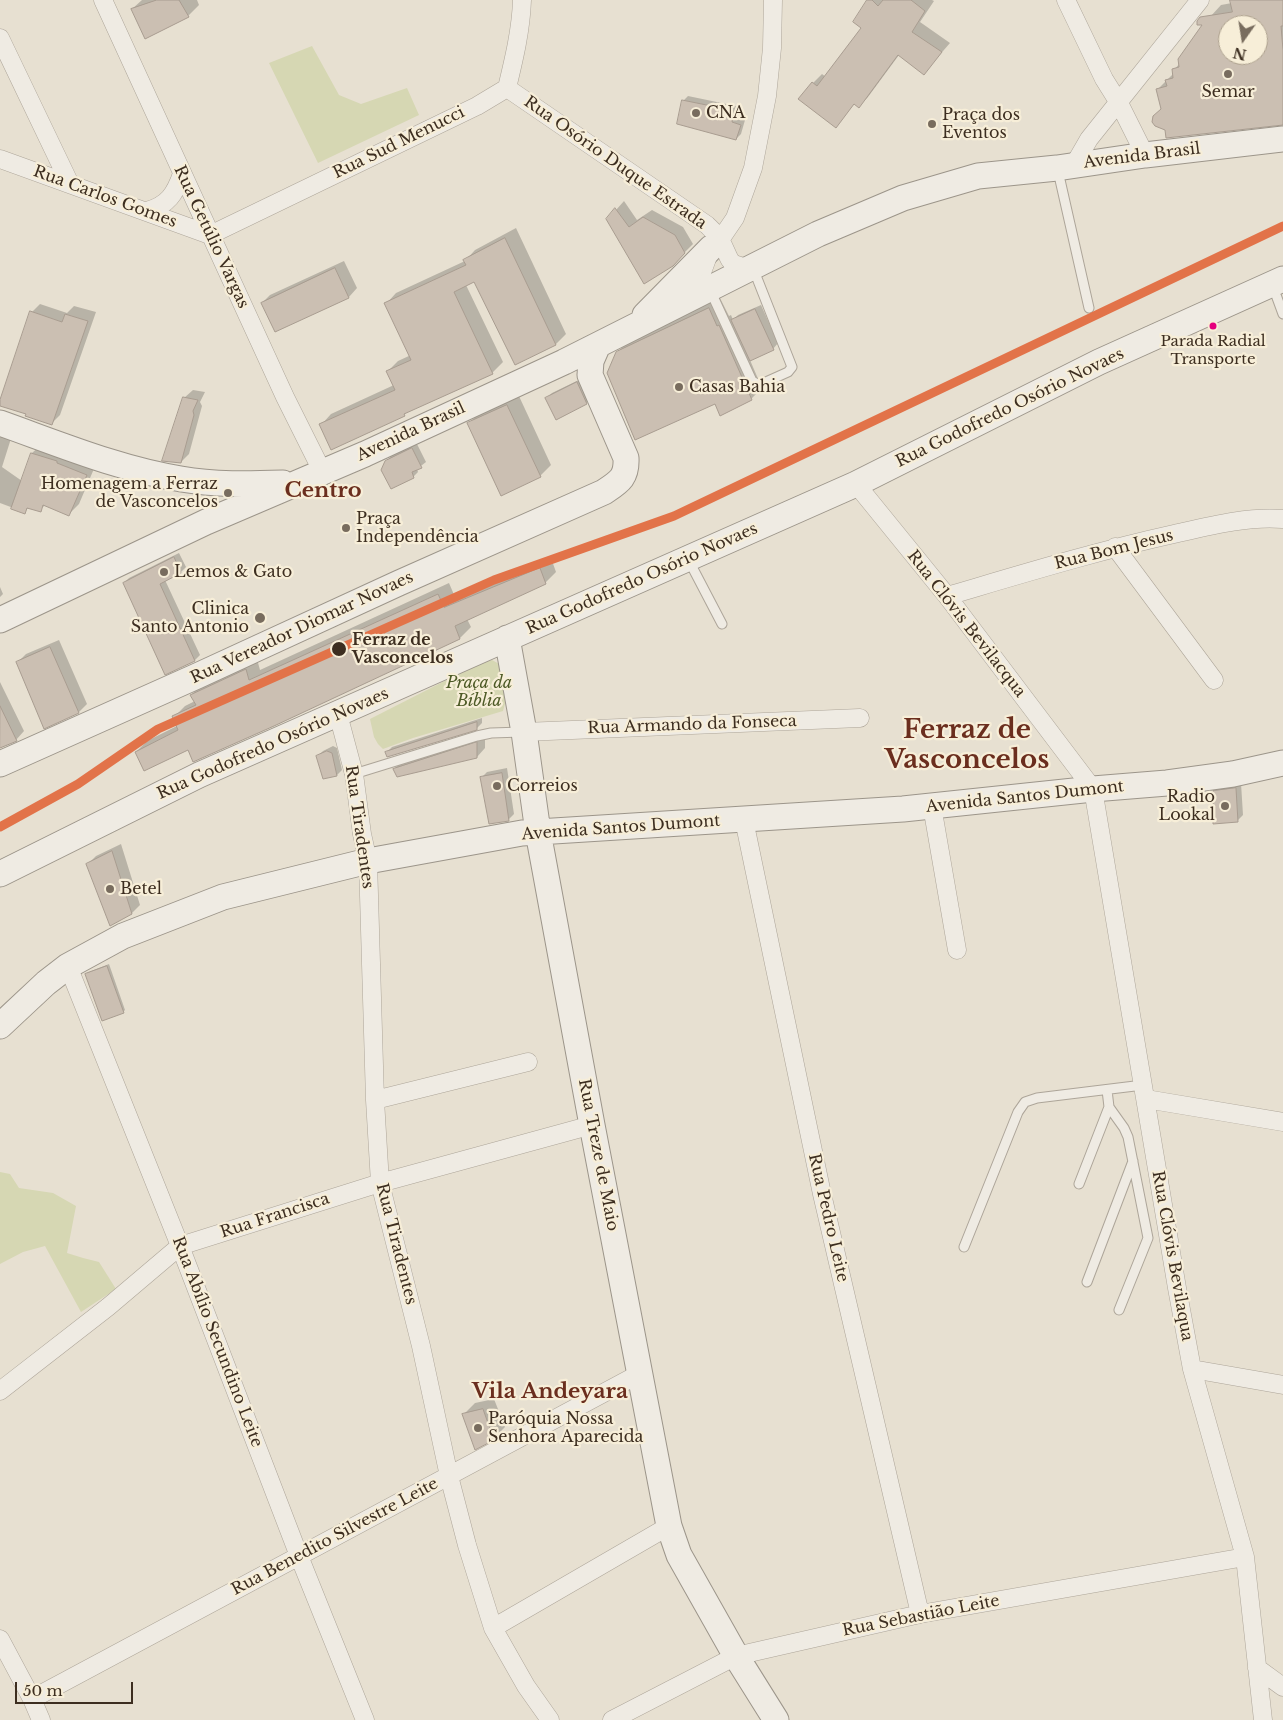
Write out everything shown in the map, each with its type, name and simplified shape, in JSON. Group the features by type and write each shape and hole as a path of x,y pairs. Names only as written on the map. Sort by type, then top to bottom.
{"main road":[{"name":"Avenida Brasil","path":"0,620 206,522 365,454 564,362 818,234 886,218 966,194 1001,175 1144,155 1283,139"},
{"path":"630,328 716,244"},
{"name":"Rua Godofredo Osório Novaes","path":"0,874 199,776 856,484 1099,362 1278,281"},
{"path":"564,362 590,375 591,361 598,345"},
{"name":"Rua Vereador Diomar Novaes","path":"0,764 604,492 618,483 624,476 626,458 590,375"},
{"path":"0,423 128,467 180,479 245,484 296,483"},
{"name":"Rua Treze de Maio","path":"507,638 524,732 538,832 669,1526 679,1555 736,1656 776,1720"},
{"name":"Avenida Santos Dumont","path":"0,1026 68,966 123,936 223,897 368,861 522,833 744,820 932,806 1093,788 1167,783 1233,774 1283,762"}],"street":[{"name":"Rua Getúlio Vargas","path":"103,0 285,397 322,472"},
{"path":"507,88 517,46 522,0"},
{"path":"701,294 716,244 735,218 753,168 767,96 772,48 773,0"},
{"path":"1066,0 1104,79 1119,103 1144,155"},
{"path":"1066,166 1119,103 1200,0"},
{"path":"0,38 70,184"},
{"name":"Rua Sud Menucci","path":"210,234 477,106 507,88"},
{"name":"Rua Osório Duque Estrada","path":"507,88 707,225 716,244 734,264 753,268"},
{"name":"Rua Carlos Gomes","path":"0,159 210,234"},
{"path":"147,211 159,207 166,202 178,186 182,174"},
{"name":"Rua Clóvis Bevilacqua","path":"856,484 947,596 1093,788"},
{"name":"Rua Bom Jesus","path":"947,596 1115,547 1255,519 1283,519"},
{"path":"1115,547 1214,680"},
{"name":"Rua Tiradentes","path":"338,714 354,774 362,834 368,861 375,1100 380,1183 421,1346 449,1476 467,1545 493,1628 526,1686 550,1720"},
{"name":"Rua Armando da Fonseca","path":"524,732 860,718"},
{"name":"Rua Clóvis Bevilaqua","path":"1093,788 1192,1369 1245,1557 1263,1720"},
{"path":"932,806 957,950"},
{"name":"Rua Pedro Leite","path":"744,820 822,1194 920,1614"},
{"name":"Rua Abílio Secundino Leite","path":"68,966 180,1246 299,1556 365,1720"},
{"path":"375,1100 528,1062"},
{"path":"1144,1092 1283,1122"},
{"name":"Rua Francisca","path":"0,1391 108,1307 180,1246 380,1183 592,1126"},
{"path":"1192,1369 1283,1385"},
{"name":"Rua Benedito Silvestre Leite","path":"32,1700 639,1374"},
{"path":"493,1628 669,1526"},
{"name":"Rua Sebastião Leite","path":"612,1720 736,1656 920,1614 1245,1557"},
{"path":"1,1644 41,1720"},
{"path":"1257,1668 1283,1687"}],"lane":[{"path":"1066,166 1089,308"},
{"path":"701,294 752,381 760,384 788,372 792,367 753,268"},
{"path":"1278,281 1283,314"},
{"path":"688,559 722,624"},
{"path":"354,774 477,736 492,733 524,732"},
{"path":"964,1247 1018,1112 1026,1102 1037,1098 1107,1090 1144,1092"},
{"path":"1078,1184 1109,1107 1107,1090"},
{"path":"1109,1107 1128,1136 1148,1238 1120,1310"},
{"path":"1087,1282 1133,1161"}],"green space":[{"path":"312,46 339,95 361,104 407,88 419,115 318,163 269,63"},
{"name":"Praça da Bíblia","path":"492,660 501,665 506,700 503,711 383,749 378,744 374,737 370,719 478,664"},
{"path":"0,1172 10,1174 19,1188 53,1193 76,1206 67,1253 99,1262 116,1289 81,1312 45,1246 23,1252 0,1264"}],"building":[{"path":"157,0 179,0 189,17 145,39 131,9"},
{"path":"867,0 872,0 878,6 883,0 911,0 925,11 912,32 942,52 924,75 898,55 859,108 854,104 836,128 798,99 812,82 817,86 861,28 853,22"},
{"name":"Semar","path":"1230,0 1283,0 1283,26 1281,26 1283,50 1283,125 1166,138 1165,130 1155,126 1152,122 1153,116 1161,109 1156,89 1167,86 1165,80 1173,78 1172,69 1179,67 1178,59 1202,25 1197,25 1200,17 1232,12"},
{"path":"682,100 731,110 734,115 732,122 741,125 736,140 677,124"},
{"path":"615,208 629,227 643,217 675,235 685,253 673,266 644,284 606,219"},
{"path":"505,238 556,345 515,365 474,282 454,292 493,374 404,414 405,416 331,450 319,424 395,390 386,371 411,360 384,303 466,265 463,260"},
{"path":"335,268 349,298 275,332 261,303"},
{"name":"Casas Bahia","path":"709,308 717,326 719,325 752,400 720,416 715,404 635,440 607,373 616,352"},
{"path":"755,309 774,350 750,361 731,320"},
{"path":"30,311 62,322 65,314 88,321 52,425 0,406 0,400"},
{"path":"577,382 587,404 556,420 545,398"},
{"path":"183,397 198,400 193,411 194,415 181,463 162,461"},
{"path":"507,405 541,477 501,496 467,423"},
{"path":"412,448 422,468 412,472 414,478 391,489 381,470 385,461"},
{"path":"31,453 57,461 57,463 87,475 69,516 43,505 41,512 27,508 25,514 11,509"},
{"path":"174,557 181,573 160,584 195,661 165,675 123,583"},
{"name":"Ferraz de Vasconcelos","path":"540,568 546,584 455,626 460,639 193,762 188,750 144,771 135,752 178,730 172,716 196,705 190,695 246,669 249,680 438,594 444,607"},
{"path":"50,647 79,713 44,729 16,662"},
{"path":"0,706 17,741 0,748"},
{"path":"477,722 477,730 387,757 385,752"},
{"path":"477,742 477,758 397,777 393,769"},
{"path":"327,751 332,753 337,776 323,779 316,756"},
{"path":"502,773 509,821 489,824 480,777"},
{"name":"Radio Lookal","path":"1236,788 1238,822 1213,824 1213,791"},
{"name":"Betel","path":"112,851 132,914 110,926 86,864"},
{"path":"107,966 124,1013 102,1021 85,974"},
{"name":"Paróquia Nossa Senhora Aparecida","path":"483,1409 494,1440 475,1450 462,1414"}],"transit line":[{"path":"0,827 78,784 158,729 494,580 674,516 1283,226"}],"place":[{"name":"Semar","path":"1228,74"},
{"name":"CNA","path":"696,113"},
{"name":"Praça dos Eventos","path":"932,124"},
{"name":"Parada Radial Transporte","path":"1213,326"},
{"name":"Casas Bahia","path":"679,387"},
{"name":"Homenagem a Ferraz de Vasconcelos","path":"228,493"},
{"name":"Praça Independência","path":"346,528"},
{"name":"Lemos & Gato","path":"164,572"},
{"name":"Clinica Santo Antonio","path":"260,618"},
{"name":"Ferraz de Vasconcelos","path":"339,649"},
{"name":"Correios","path":"497,786"},
{"name":"Radio Lookal","path":"1225,806"},
{"name":"Betel","path":"110,889"},
{"name":"Paróquia Nossa Senhora Aparecida","path":"478,1428"}],"district":[{"name":"Centro","path":"323,491"},
{"name":"Ferraz de Vasconcelos","path":"967,746"},
{"name":"Vila Andeyara","path":"550,1392"}]}
